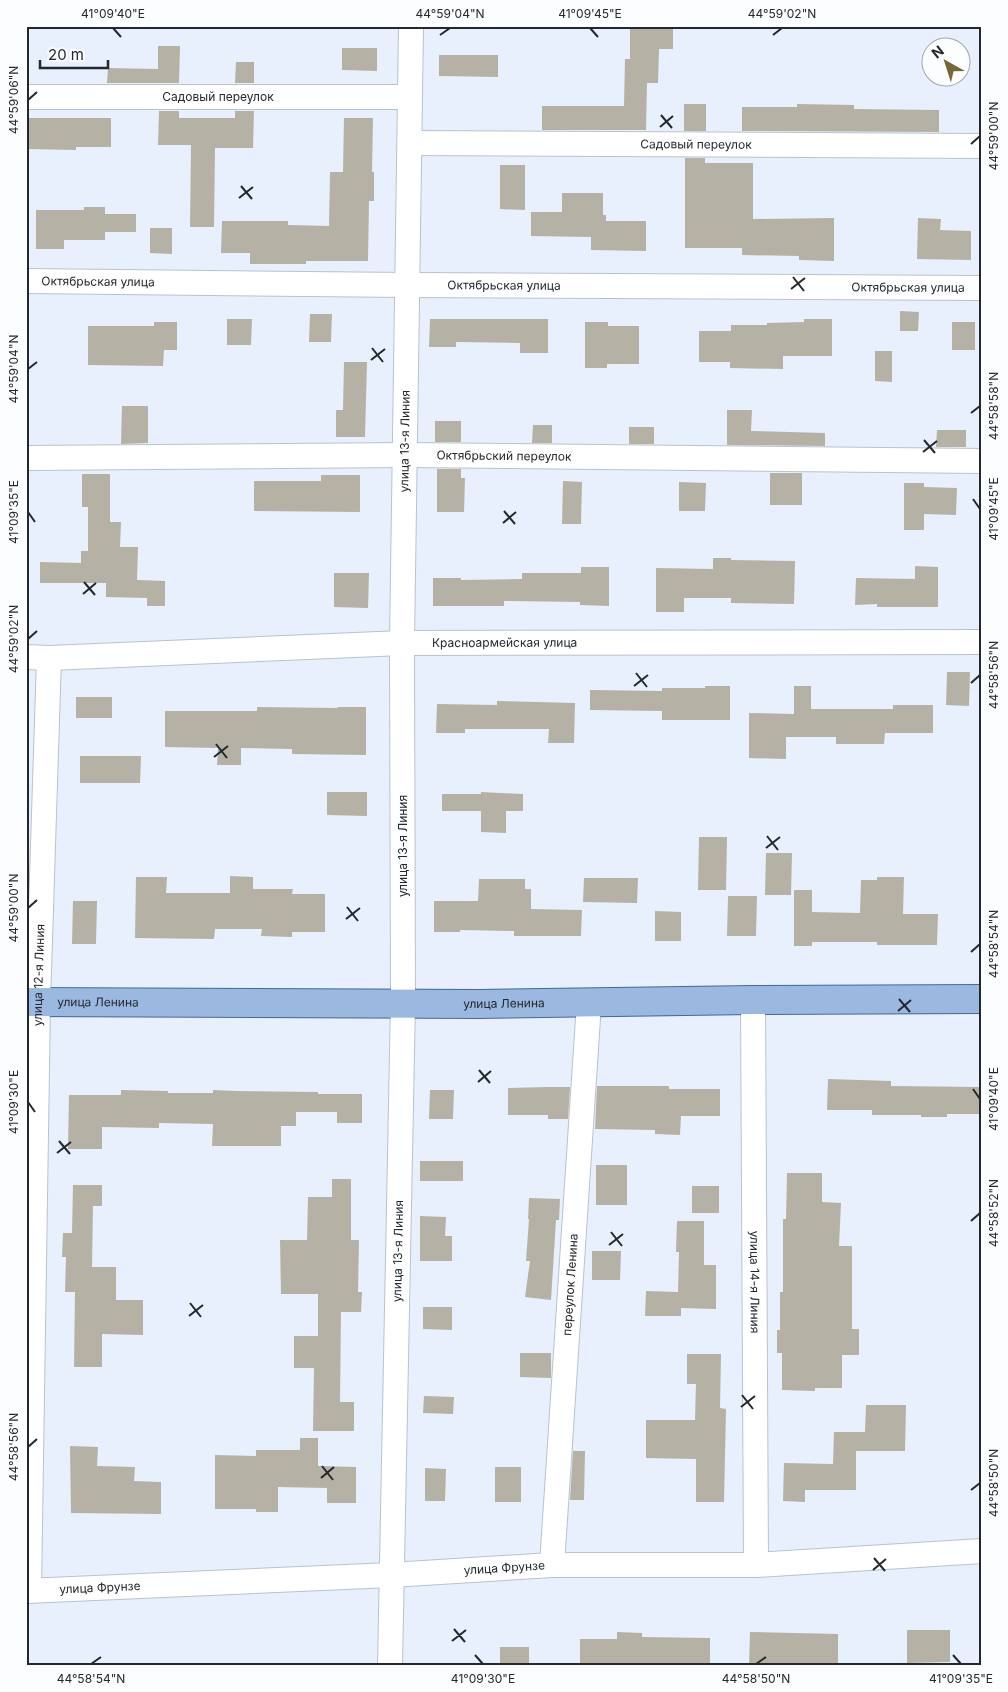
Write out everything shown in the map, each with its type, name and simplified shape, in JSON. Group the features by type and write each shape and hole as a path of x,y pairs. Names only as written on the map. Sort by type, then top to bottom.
{"main road":[{"name":"улица Ленина","path":"32,1002 403,1002 479,1004 982,999"}],"street":[{"name":"улица 13-я Линия","path":"390,1666 403,1002 402,643 411,26"},
{"name":"Садовый переулок","path":"26,97 410,97"},
{"name":"Садовый переулок","path":"410,143 982,146"},
{"name":"Октябрьская улица","path":"26,282 982,288"},
{"name":"Октябрьский переулок","path":"26,458 405,456 982,462"},
{"name":"Красноармейская улица","path":"38,658 402,643 982,642"},
{"name":"улица 12-я Линия","path":"28,1591 32,1002 38,658"},
{"name":"улица 14-я Линия","path":"753,1000 756,1565"},
{"name":"переулок Ленина","path":"552,1565 589,1003"},
{"name":"улица Фрунзе","path":"28,1591 391,1575 552,1565 756,1565 982,1551"}],"building":[{"path":"630,26 673,26 673,49 659,49 658,83 647,83 646,130 542,130 542,106 624,106 625,59 630,59"},
{"path":"158,46 180,46 179,83 107,83 108,68 158,69"},
{"path":"342,48 377,48 377,71 342,70"},
{"path":"439,55 498,55 498,77 439,76"},
{"path":"236,62 254,62 254,83 235,83"},
{"path":"684,104 706,104 706,131 684,131"},
{"path":"797,104 854,105 854,109 939,110 939,132 742,131 742,107 797,107"},
{"path":"159,111 179,111 179,118 235,118 235,111 254,111 253,148 215,148 214,227 190,227 191,145 158,145"},
{"path":"26,118 111,118 111,147 76,147 76,150 26,149"},
{"path":"344,118 373,118 372,172 374,172 374,201 369,201 368,261 306,261 306,264 250,264 250,253 221,253 222,221 288,221 288,225 329,226 330,172 343,172"},
{"path":"685,158 705,158 705,163 753,163 753,219 834,218 834,261 799,260 799,256 742,255 742,248 685,248"},
{"path":"500,165 525,165 525,210 500,209"},
{"path":"562,193 603,193 603,215 606,215 606,221 646,221 646,251 591,250 591,237 531,236 531,212 562,212"},
{"path":"84,207 105,207 105,214 136,214 136,232 105,232 105,240 64,240 64,249 36,249 36,210 84,210"},
{"path":"918,218 941,219 940,230 971,231 971,260 917,259"},
{"path":"150,228 172,228 172,254 150,253"},
{"path":"900,311 919,312 918,331 900,331"},
{"path":"310,314 332,314 331,342 309,342"},
{"path":"227,319 252,319 251,345 227,345"},
{"path":"430,319 548,319 548,353 520,353 520,343 456,342 456,347 429,347"},
{"path":"804,319 832,319 832,356 783,356 783,369 730,368 730,362 699,362 699,331 731,331 731,325 804,322"},
{"path":"154,322 177,322 177,350 164,350 163,366 88,365 88,326 154,326"},
{"path":"585,322 608,322 608,326 639,326 639,364 607,364 607,368 585,368"},
{"path":"952,322 975,322 975,350 952,350"},
{"path":"875,351 892,351 892,382 875,381"},
{"path":"344,362 367,362 365,437 336,437 336,410 343,410"},
{"path":"122,406 148,406 148,443 121,444"},
{"path":"727,410 752,410 751,431 825,433 825,446 727,445"},
{"path":"435,421 461,421 461,442 435,442"},
{"path":"533,425 552,425 552,443 532,443"},
{"path":"629,427 654,427 654,444 629,444"},
{"path":"937,430 966,430 966,447 936,447"},
{"path":"437,469 461,469 461,478 465,478 464,512 437,512"},
{"path":"770,473 802,473 802,505 770,505"},
{"path":"82,474 110,474 110,522 121,522 120,547 138,547 137,580 165,581 165,606 147,606 147,598 106,597 106,583 40,583 40,562 81,563 81,551 88,551 88,507 82,507"},
{"path":"321,475 360,475 360,512 254,511 254,481 321,481"},
{"path":"563,481 582,482 581,524 562,524"},
{"path":"679,482 706,483 705,511 679,511"},
{"path":"904,483 924,483 924,487 957,488 956,515 924,514 924,530 904,530"},
{"path":"713,558 795,561 794,604 731,603 731,598 684,598 684,612 656,612 656,568 713,569"},
{"path":"915,566 938,567 938,607 877,607 877,604 855,605 856,578 915,579"},
{"path":"581,567 609,567 609,606 580,605 580,602 504,601 504,606 433,606 433,578 461,578 461,580 522,579 522,573 581,573"},
{"path":"334,573 369,573 368,608 334,607"},
{"path":"947,672 970,672 969,706 946,705"},
{"path":"705,686 730,686 730,720 662,720 662,711 590,710 590,690 662,691 662,688 705,688"},
{"path":"794,686 811,686 811,709 893,709 893,705 933,705 933,733 885,733 884,744 836,744 836,737 786,737 786,759 749,758 749,713 794,714"},
{"path":"76,697 112,697 112,718 76,718"},
{"path":"497,701 575,703 574,743 548,743 549,729 465,729 465,733 436,733 437,704 497,705"},
{"path":"257,707 366,707 366,755 292,754 292,749 241,748 241,765 217,765 218,748 165,747 165,711 257,711"},
{"path":"80,756 141,756 140,783 80,783"},
{"path":"327,792 367,792 367,816 327,815"},
{"path":"481,792 523,794 523,811 506,811 506,833 481,832 481,811 442,811 442,794 481,794"},
{"path":"699,837 727,837 726,890 698,890"},
{"path":"766,853 792,853 791,895 765,895"},
{"path":"230,876 253,877 253,889 293,889 292,894 325,894 325,932 292,932 292,937 261,936 262,929 215,929 214,939 135,938 136,877 167,877 166,893 230,893"},
{"path":"877,877 904,877 903,914 938,914 937,945 877,945 877,942 812,942 812,946 794,946 794,890 812,890 812,912 860,913 861,880 877,880"},
{"path":"584,878 638,878 637,903 583,902"},
{"path":"479,879 525,879 525,889 531,889 531,909 582,910 581,936 514,936 514,931 460,930 460,932 434,932 434,901 478,901"},
{"path":"728,896 757,896 756,936 727,936"},
{"path":"73,901 97,901 96,944 72,944"},
{"path":"655,911 681,912 681,941 655,941"},
{"path":"828,1079 891,1081 891,1086 982,1087 982,1114 947,1114 947,1117 921,1117 921,1115 872,1115 872,1110 827,1110"},
{"path":"597,1086 669,1086 669,1089 720,1089 720,1116 681,1116 680,1135 655,1134 655,1130 595,1129"},
{"path":"570,1087 568,1119 548,1119 548,1115 508,1115 508,1088"},
{"path":"121,1090 168,1091 168,1093 213,1093 213,1090 362,1094 362,1123 337,1123 337,1112 296,1112 296,1126 281,1126 281,1146 212,1146 213,1124 159,1123 159,1128 102,1127 102,1149 68,1149 69,1095 121,1095"},
{"path":"430,1090 454,1090 453,1119 429,1119"},
{"path":"420,1161 463,1161 463,1181 420,1181"},
{"path":"596,1165 627,1165 627,1205 596,1205"},
{"path":"787,1173 822,1173 822,1202 841,1203 839,1246 852,1246 852,1329 859,1329 859,1355 842,1355 842,1388 815,1388 815,1391 782,1390 782,1353 777,1353 777,1330 780,1330 780,1292 783,1292 783,1219 786,1219"},
{"path":"332,1179 351,1179 351,1240 359,1240 358,1292 362,1292 361,1312 341,1312 340,1402 354,1402 354,1431 313,1431 314,1368 294,1368 294,1336 318,1336 318,1294 281,1294 280,1240 307,1240 308,1197 332,1197"},
{"path":"73,1185 102,1185 102,1206 93,1206 92,1267 116,1267 116,1300 143,1300 143,1335 102,1334 102,1367 74,1367 75,1292 65,1292 66,1257 62,1257 63,1233 72,1233"},
{"path":"692,1186 719,1186 719,1213 692,1213"},
{"path":"529,1198 560,1199 559,1220 556,1220 551,1300 525,1297 530,1261 526,1261"},
{"path":"420,1216 446,1217 445,1236 452,1236 452,1261 420,1261"},
{"path":"677,1221 704,1221 704,1265 716,1265 716,1309 681,1308 681,1316 645,1316 646,1291 678,1292 679,1252 676,1252"},
{"path":"592,1251 621,1251 620,1280 592,1280"},
{"path":"423,1307 452,1307 452,1330 423,1329"},
{"path":"520,1353 551,1353 551,1378 520,1377"},
{"path":"687,1354 721,1354 720,1408 726,1409 724,1502 696,1502 696,1459 646,1458 646,1420 695,1420 696,1384 687,1384"},
{"path":"424,1396 454,1397 453,1414 423,1413"},
{"path":"866,1405 906,1405 905,1451 856,1451 856,1490 805,1490 805,1502 783,1501 784,1463 833,1464 834,1432 865,1432"},
{"path":"300,1438 318,1438 318,1466 356,1467 356,1503 327,1503 327,1488 278,1487 278,1512 256,1512 256,1509 215,1509 215,1455 256,1456 256,1450 300,1450"},
{"path":"70,1446 98,1447 97,1466 135,1467 134,1481 161,1482 161,1514 71,1513"},
{"path":"573,1451 585,1451 584,1500 570,1500"},
{"path":"495,1467 521,1467 521,1502 495,1502"},
{"path":"425,1468 446,1469 445,1501 425,1501"},
{"path":"907,1630 950,1630 950,1662 907,1663"},
{"path":"617,1632 642,1633 642,1637 710,1638 710,1666 580,1666 580,1639 617,1639"},
{"path":"750,1632 838,1634 838,1666 749,1666"},
{"path":"500,1647 529,1647 529,1666 500,1666"}]}
